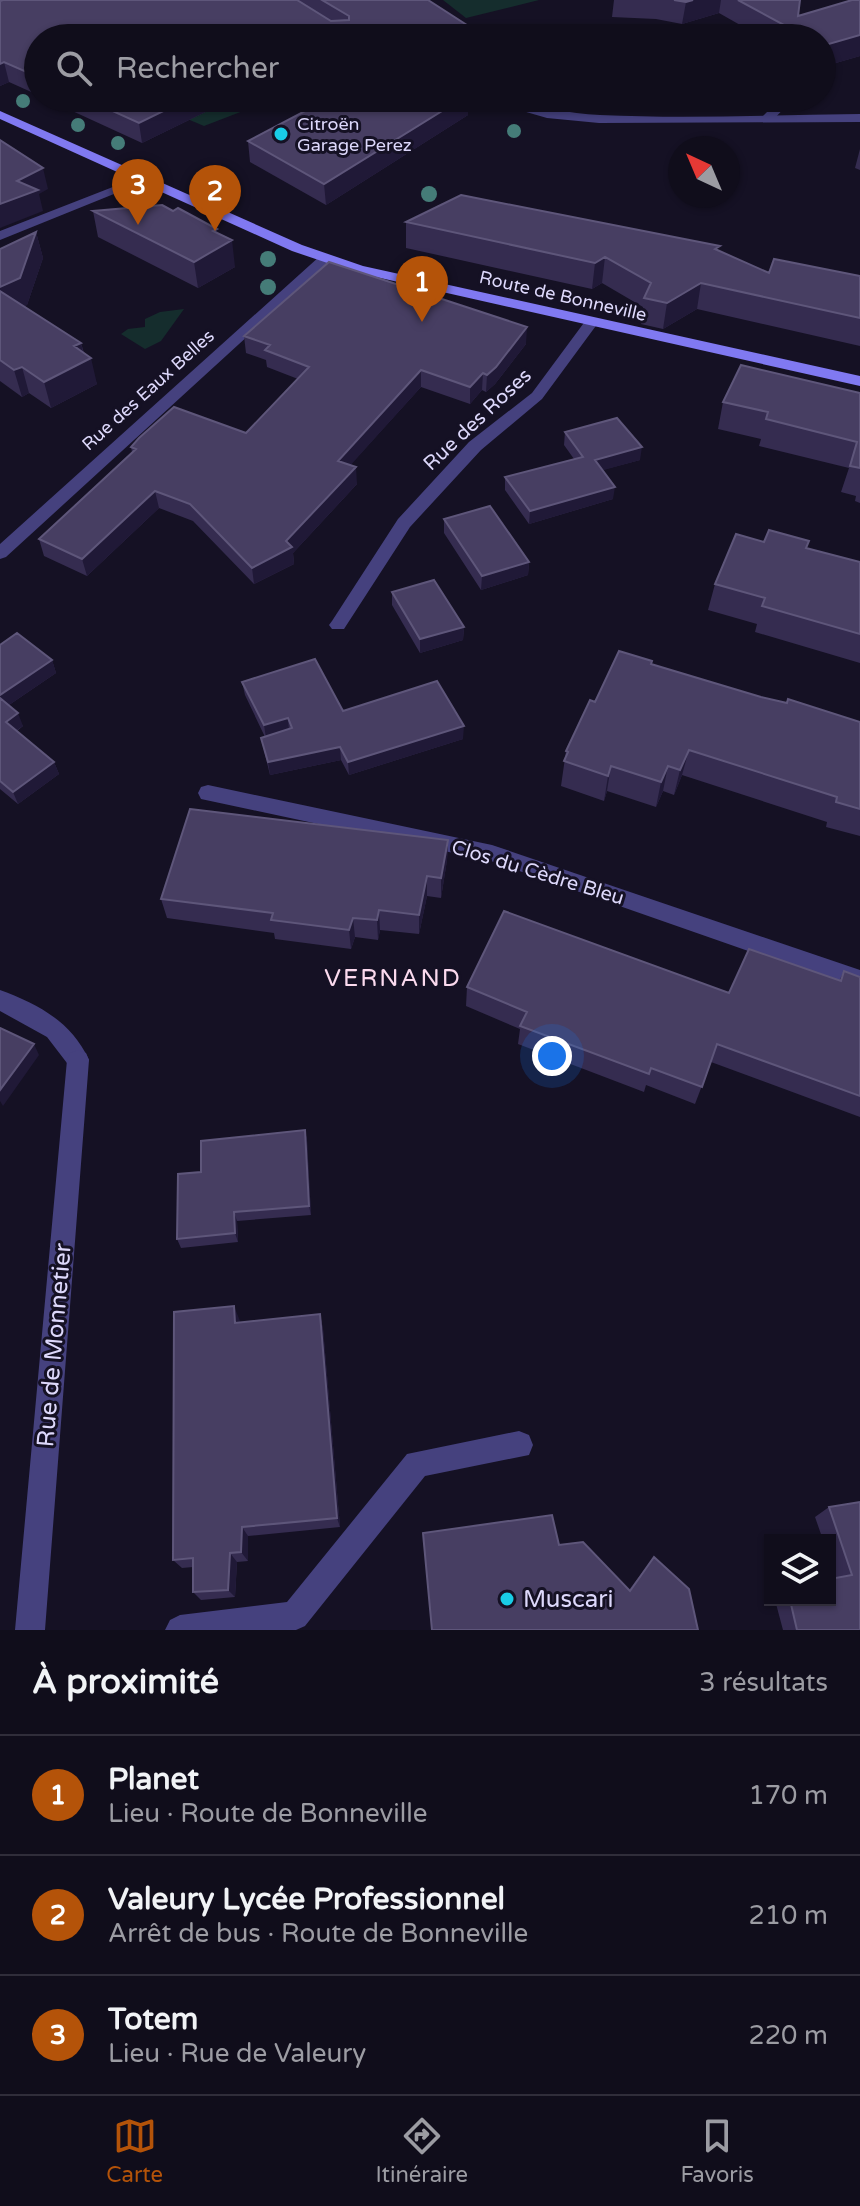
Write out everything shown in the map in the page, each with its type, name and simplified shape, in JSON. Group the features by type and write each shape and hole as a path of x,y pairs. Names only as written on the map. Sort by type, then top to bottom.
{"main road":[{"name":"Route de Bonneville","path":"0,115 325,259 591,323 860,381"}],"street":[{"path":"539,112 599,119 860,118"},
{"path":"767,119 774,112"},
{"path":"0,236 145,179"},
{"name":"Rue des Eaux Belles","path":"0,553 325,259"},
{"name":"Rue des Roses","path":"338,625 404,523 475,446 537,396 591,323"},
{"name":"Clos du Cèdre Bleu","path":"208,793 492,853 860,980"},
{"name":"Rue de Monnetier","path":"0,1000 47,1024 69,1040 78,1060 30,1630"},
{"path":"180,1630 297,1623 417,1464 519,1445"}],"green space":[{"path":"443,0 539,0 466,18"},
{"path":"171,112 240,112 204,126"},
{"path":"184,309 161,341 145,349 121,334 128,329 145,327 145,319 160,312"}],"building":[{"path":"297,0 331,21 349,20 349,16 322,0 428,0 465,24 24,24 24,71 4,62 0,64 0,1"},
{"path":"738,0 800,0 798,16 860,0 860,35 836,42 836,24 782,24"},
{"path":"115,112 161,112 139,123"},
{"path":"303,112 440,112 324,184 248,141"},
{"path":"0,140 43,168 17,181 38,190 0,204"},
{"path":"461,195 720,246 715,249 769,273 774,259 860,276 860,318 701,283 667,303 644,298 651,283 605,257 595,263 406,222"},
{"path":"162,205 173,211 178,208 232,240 194,262 93,211"},
{"path":"36,232 20,278 0,287 0,249"},
{"path":"329,262 527,327 496,367 487,375 483,373 470,387 421,370 338,461 356,467 286,541 292,547 252,568 190,504 155,491 82,559 39,539 136,449 131,447 174,407 246,433 309,367 265,350 270,345 244,336"},
{"path":"0,291 81,343 74,346 91,358 44,382 22,367 14,370 0,360"},
{"path":"741,365 860,393 860,468 850,466 857,442 766,419 768,412 723,402"},
{"path":"617,418 642,447 595,460 615,487 530,511 505,477 583,457 565,432"},
{"path":"490,506 529,562 482,576 444,519"},
{"path":"769,530 809,541 806,548 860,562 860,634 762,606 765,598 715,584 736,534 764,542"},
{"path":"434,580 464,627 420,639 392,592"},
{"path":"17,633 52,660 0,695 0,645"},
{"path":"619,651 652,661 651,664 761,697 787,703 788,699 860,722 860,809 836,802 837,797 689,750 680,770 668,766 661,782 611,766 608,776 564,761 590,700 595,702"},
{"path":"315,659 343,711 437,681 464,726 348,762 340,747 268,762 261,738 292,728 288,718 264,725 242,682"},
{"path":"0,698 18,713 6,722 54,762 13,792 0,781"},
{"path":"190,809 448,840 441,878 427,876 419,915 379,910 377,920 353,918 349,930 271,920 273,913 161,899"},
{"path":"504,911 729,993 749,949 841,981 844,971 860,977 860,1096 717,1044 702,1087 651,1068 649,1074 520,1026 527,1012 467,987"},
{"path":"0,1028 34,1044 0,1090"},
{"path":"305,1130 309,1206 234,1212 235,1233 177,1239 178,1174 201,1172 201,1141"},
{"path":"234,1306 235,1323 320,1314 337,1518 242,1527 241,1552 230,1553 228,1590 193,1592 193,1558 173,1560 174,1312"},
{"path":"860,1502 860,1630 797,1630 791,1606 836,1606 836,1578 852,1575 829,1507"},
{"name":"Muscari","path":"552,1515 559,1545 583,1542 630,1591 654,1557 689,1589 698,1630 432,1630 423,1533"}],"place":[{"name":"Citroën Garage Perez","path":"281,134"},
{"name":"Totem","path":"138,225"},
{"name":"Valeury Lycée Professionnel","path":"215,231"},
{"name":"Planet","path":"422,322"},
{"name":"Muscari","path":"507,1599"}],"district":[{"name":"VERNAND","path":"393,978"}]}
